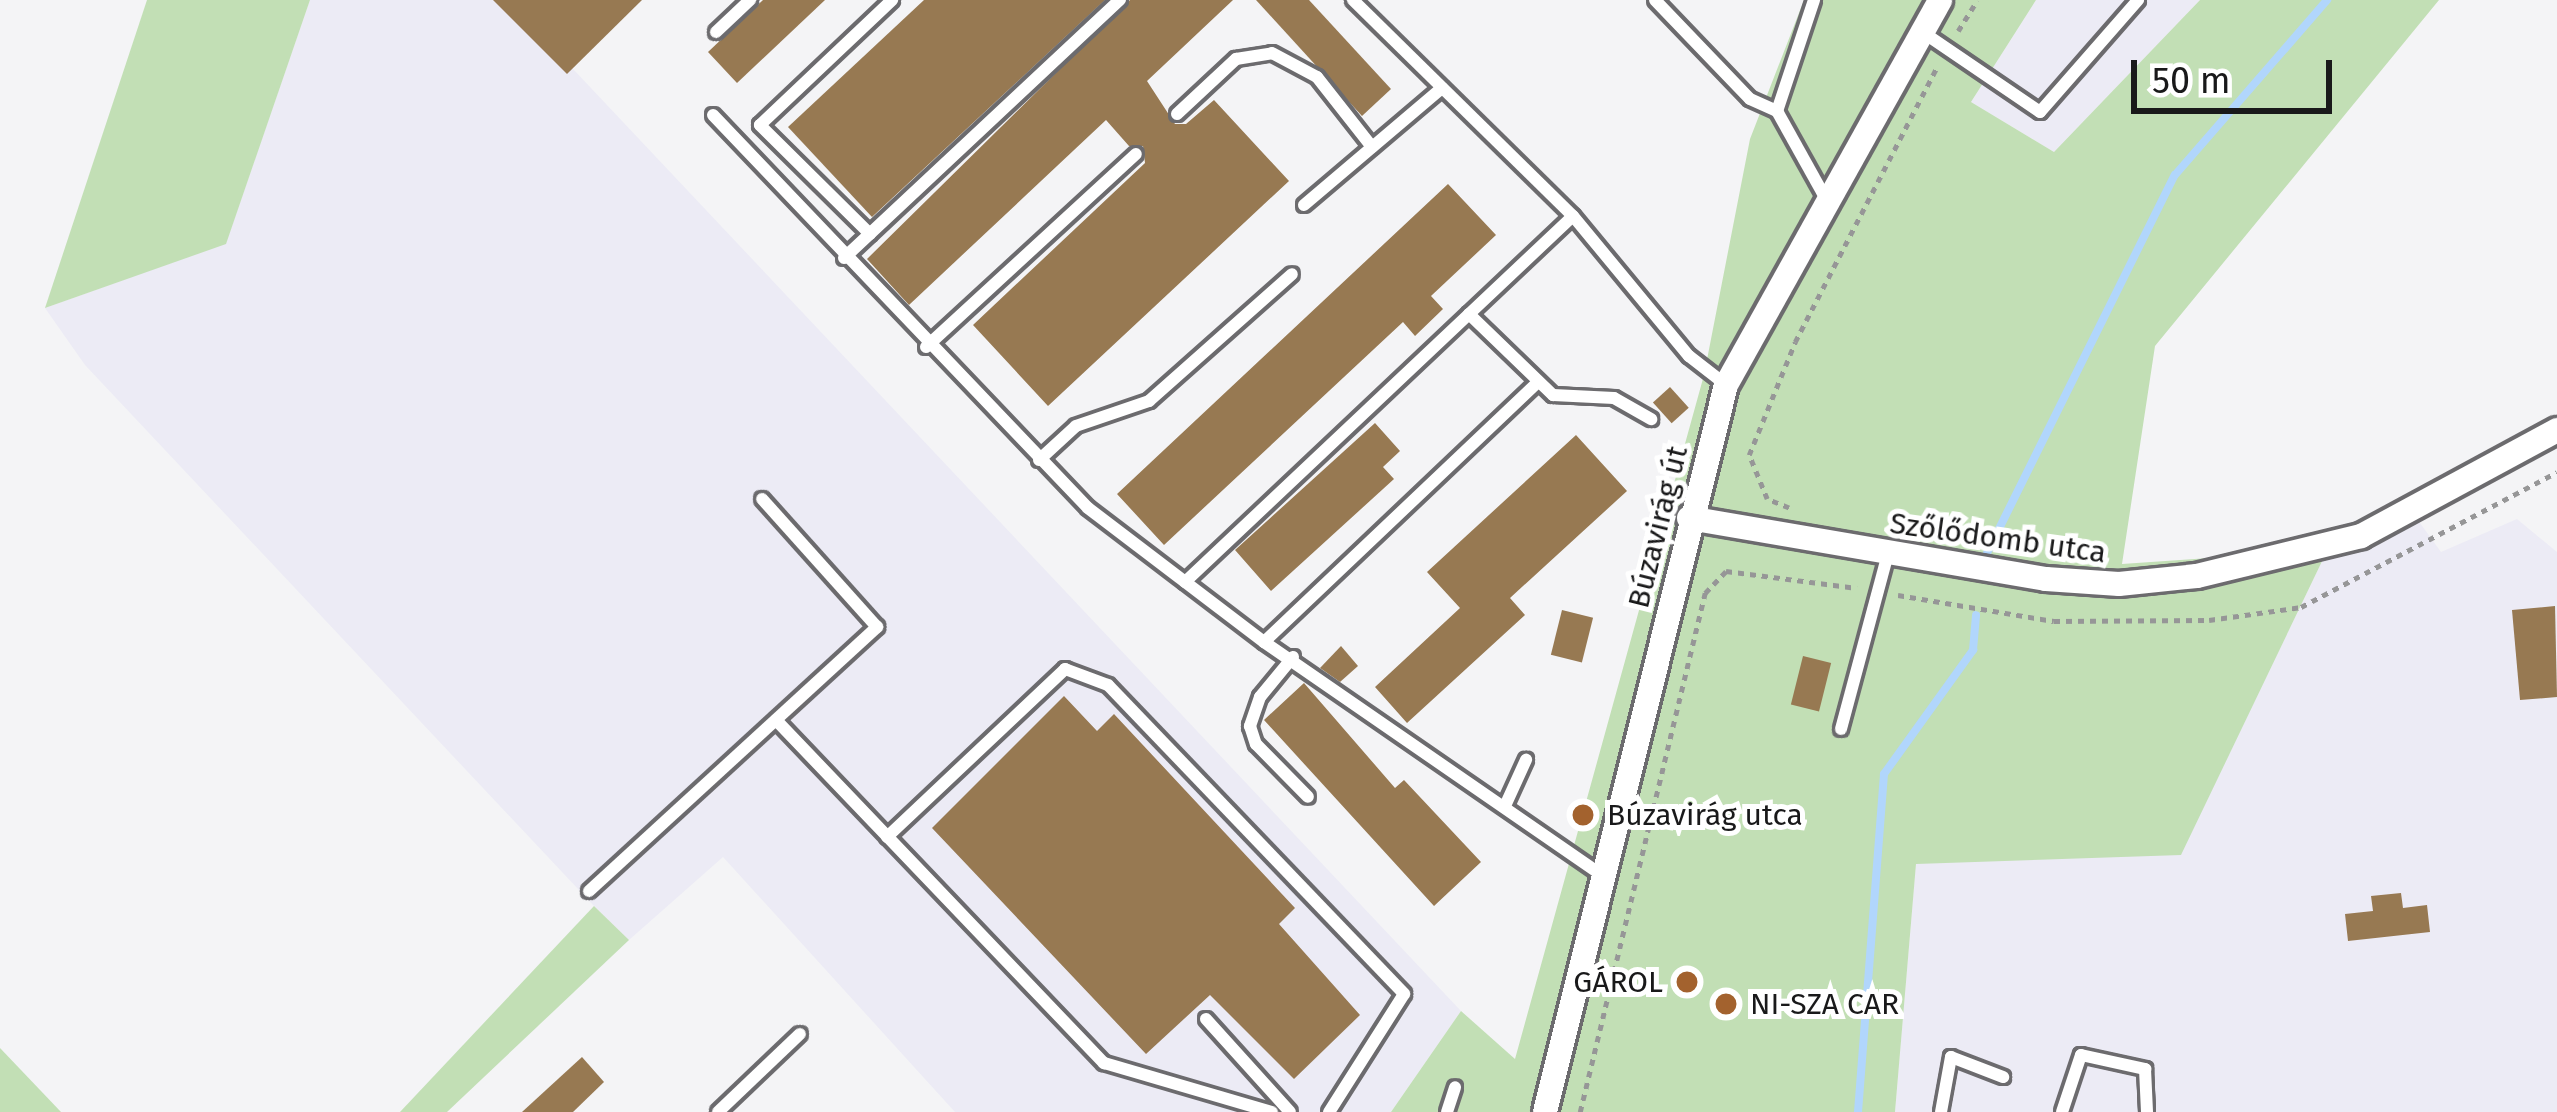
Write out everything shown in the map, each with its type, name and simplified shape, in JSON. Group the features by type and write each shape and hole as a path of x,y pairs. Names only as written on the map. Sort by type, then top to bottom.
{"street":[{"name":"Búzavirág út","path":"1545,1112 1689,518 1726,385 1940,0"},
{"name":"Szőlődomb utca","path":"1689,518 1888,554 2120,584 2277,562 2398,520 2557,430"}],"lane":[{"path":"716,32 750,0"},
{"path":"870,234 760,125 892,0"},
{"path":"844,258 1120,0"},
{"path":"1353,0 1573,216 1689,356 1726,385"},
{"path":"1655,0 1750,99 1777,111 1826,199"},
{"path":"1777,111 1814,0"},
{"path":"1921,31 2040,112 2138,0"},
{"path":"1178,114 1235,59 1272,53 1317,77 1372,147"},
{"path":"1304,205 1442,88"},
{"path":"713,115 926,347 1039,460 1264,642 1293,657 1603,876"},
{"path":"926,347 1136,154"},
{"path":"1185,582 1573,216"},
{"path":"1039,460 1076,426 1149,401 1292,274"},
{"path":"1469,314 1535,385 1563,398 1614,398 1651,419"},
{"path":"1264,642 1535,385"},
{"path":"590,891 877,627 762,499"},
{"path":"1841,729 1888,554"},
{"path":"1293,657 1260,697 1250,726 1256,744 1308,796"},
{"path":"887,838 1065,669 1108,685 1404,994 1329,1112"},
{"path":"776,720 1104,1063 1272,1112"},
{"path":"1504,806 1526,760"},
{"path":"1206,1019 1290,1112"},
{"path":"718,1112 800,1034"},
{"path":"2062,1112 2081,1054 2145,1070 2147,1112"},
{"path":"1941,1112 1952,1057 2003,1078"},
{"path":"1447,1112 1455,1087"}],"path":[{"path":"1802,513 1767,499 1749,455 1795,342 1946,50 1977,0"},
{"path":"1580,1112 1705,593 1726,571 2054,621 2209,620 2301,607 2557,472"}],"shaded area":[{"path":"310,0 508,0 1461,1011 1391,1112 955,1112 723,857 629,940 594,906 85,365 45,308 226,243"},
{"path":"2036,0 2200,0 2054,152 1971,102"},
{"path":"2404,501 2441,552 2517,519 2557,552 2557,1112 1895,1112 1916,863 2181,854 2338,528"}],"green space":[{"path":"147,0 310,0 226,244 45,308"},
{"path":"1804,0 2036,0 1971,102 2054,152 2200,0 2439,0 2155,346 2122,564 2267,554 2338,528 2181,855 1916,864 1895,1112 1391,1112 1461,1011 1515,1059 1704,375 1750,139"},
{"path":"594,906 629,940 447,1112 400,1112"},
{"path":"0,1048 61,1112 0,1112"}],"building":[{"path":"493,0 642,0 567,74"},
{"path":"763,0 825,0 737,83 708,52"},
{"path":"924,0 1105,0 872,217 788,127"},
{"path":"1130,0 1233,0 1147,81 1175,124 1186,124 1214,100 1289,181 1048,406 973,325 1145,163 1143,146 1129,146 1106,120 909,305 867,259"},
{"path":"1256,0 1309,0 1391,89 1362,116"},
{"path":"1448,184 1496,235 1431,296 1443,309 1415,336 1403,322 1164,545 1117,494"},
{"path":"1670,387 1689,408 1672,423 1653,402"},
{"path":"1375,423 1400,451 1383,467 1394,479 1271,591 1235,550"},
{"path":"1576,435 1627,491 1510,598 1525,615 1407,723 1375,687 1460,608 1427,572"},
{"path":"2555,606 2557,697 2520,700 2512,610"},
{"path":"1562,610 1593,618 1582,662 1551,655"},
{"path":"1341,646 1358,666 1340,682 1320,668"},
{"path":"1803,656 1831,663 1819,712 1791,705"},
{"path":"1304,683 1395,788 1404,780 1481,862 1434,906 1264,720"},
{"path":"1064,696 1097,731 1114,714 1295,908 1279,924 1360,1015 1294,1079 1210,995 1146,1054 932,828"},
{"path":"2401,893 2403,908 2427,905 2430,932 2348,941 2345,914 2373,911 2371,896"},
{"path":"582,1057 604,1082 573,1112 522,1112"}],"waterway":[{"path":"1987,553 2175,175 2327,0"},
{"path":"1858,1112 1884,774 1973,650 1976,615"}],"place":[{"name":"Búzavirág utca","path":"1583,815"},
{"name":"GÁROL","path":"1687,982"},
{"name":"NI-SZA CAR","path":"1726,1004"}]}
